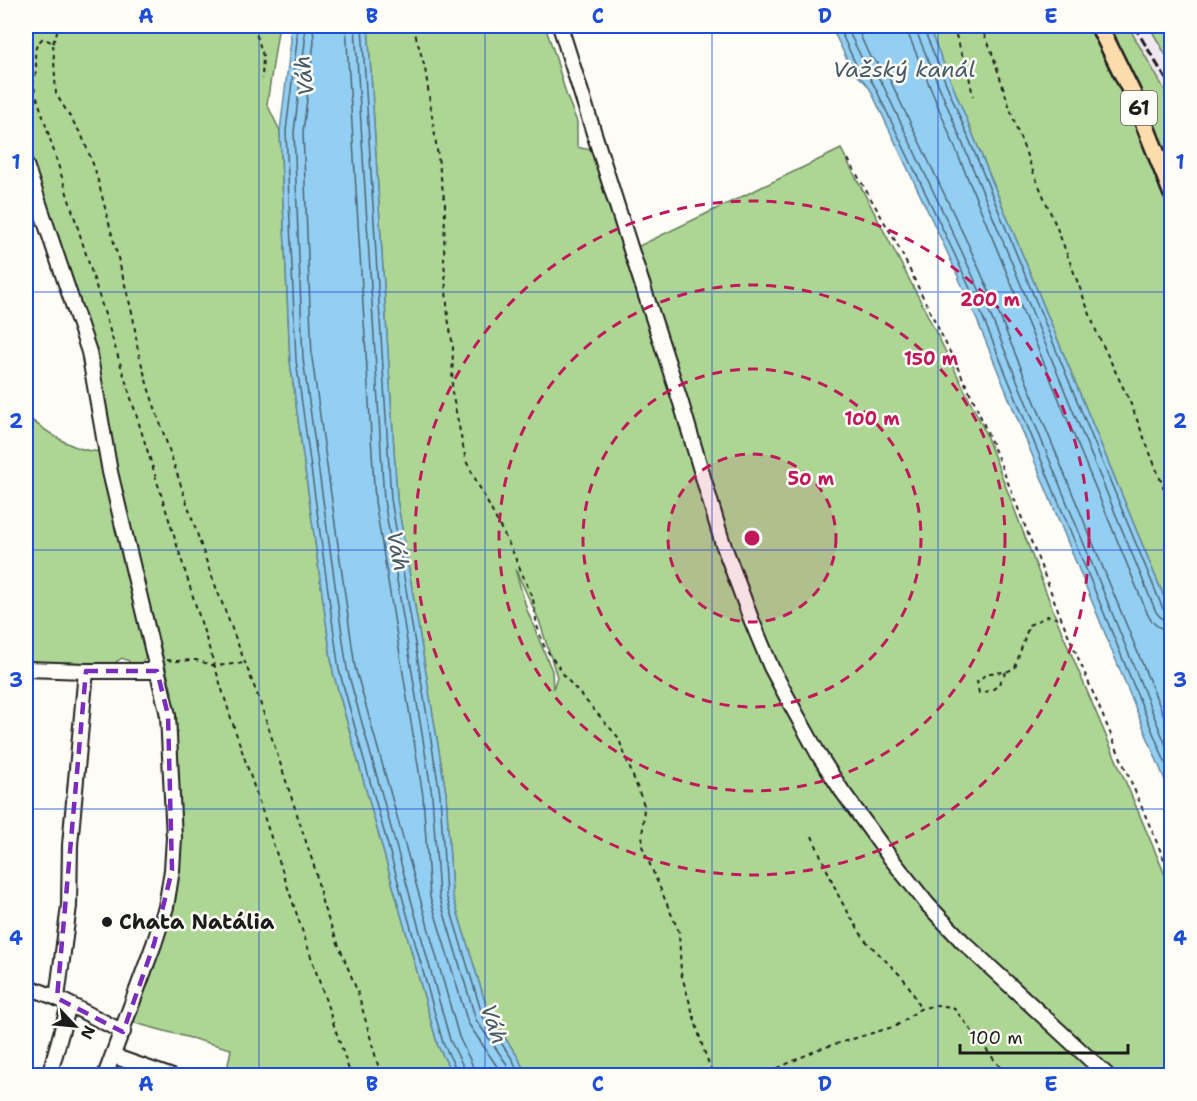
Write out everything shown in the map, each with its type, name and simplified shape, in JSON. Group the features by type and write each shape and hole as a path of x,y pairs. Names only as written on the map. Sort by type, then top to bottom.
{"main road":[{"name":"61","path":"1099,26 1132,93 1172,194"}],"street":[{"path":"560,26 681,403 722,541 771,667 820,756 843,791 889,856 928,905 963,942 1108,1076"},
{"path":"26,165 89,352 110,472 168,715 174,838 166,907 123,1032 105,1076"},
{"path":"26,669 86,671 156,666"},
{"path":"49,1076 63,1001 70,845 86,671"},
{"path":"26,986 63,1001 123,1032"},
{"path":"113,1056 170,1076"}],"path":[{"path":"59,26 52,43 56,94 82,136 95,168 133,316 138,351 148,387 206,559 260,699 311,858 323,906 358,993 381,1076"},
{"path":"254,26 263,56 262,79"},
{"path":"413,26 425,68 445,205 444,260 448,318 453,346 452,392 466,461 511,548 533,599 537,626 544,646 566,678 618,737 644,805 642,846 679,932 681,973 703,1048 712,1072 717,1076"},
{"path":"953,26 973,96"},
{"path":"980,26 990,47 1034,174 1093,321 1127,395 1172,509"},
{"path":"33,85 37,44 43,38 52,43"},
{"path":"26,62 237,738 351,1076"},
{"path":"26,87 33,85"},
{"path":"848,159 897,244 974,401 1062,620 1172,878"},
{"path":"1006,672 1000,684 992,692 979,693 977,682 987,673 1006,672 1015,668 1029,625 1048,616 1062,620"},
{"path":"156,666 164,659 196,660 214,666 245,663"},
{"path":"812,836 840,899 864,939 903,978 920,1009"},
{"path":"761,1076 819,1049 896,1026 920,1009 936,1005 953,1007 1007,1076"}],"highlighted area":[{"path":"86,671 157,671 168,715 172,870 154,944 123,1032 57,998"}],"shaded area":[{"path":"1128,26 1149,26 1171,64 1171,101"}],"green space":[{"path":"26,26 277,26 267,104 280,131 290,361 333,672 438,1046 453,1075 226,1075 231,1049 120,1019 143,962 169,866 167,774 154,675 172,692 111,443 26,152"},
{"path":"368,26 541,26 546,29 577,122 577,147 585,149 604,146 635,248 841,149 983,427 1056,618 1171,889 1171,1075 526,1075 518,1057 489,1015 452,894 446,793 397,499","holes":["515,569 539,620 557,677 553,689 552,671 527,610"]},
{"path":"928,26 1091,26 1112,67 1148,151 1171,217 1171,614"},
{"path":"1112,26 1128,26 1171,101 1171,172 1150,116"},
{"path":"1149,26 1171,26 1171,64"},
{"path":"26,416 72,446 103,451 146,650 146,658 138,666 131,666 129,661 122,658 116,662 114,667 26,664"}],"water":[{"name":"Váh","path":"290,26 368,26 397,499 446,793 452,894 489,1015 518,1057 526,1075 453,1075 438,1046 333,672 290,361 280,131 291,41"},
{"name":"Važský kanál","path":"831,26 928,26 1171,614 1171,795 949,256 870,89 854,74"}],"railway":[{"path":"1134,26 1172,89"}],"place":[{"name":"Chata Natália","path":"107,922"}]}
